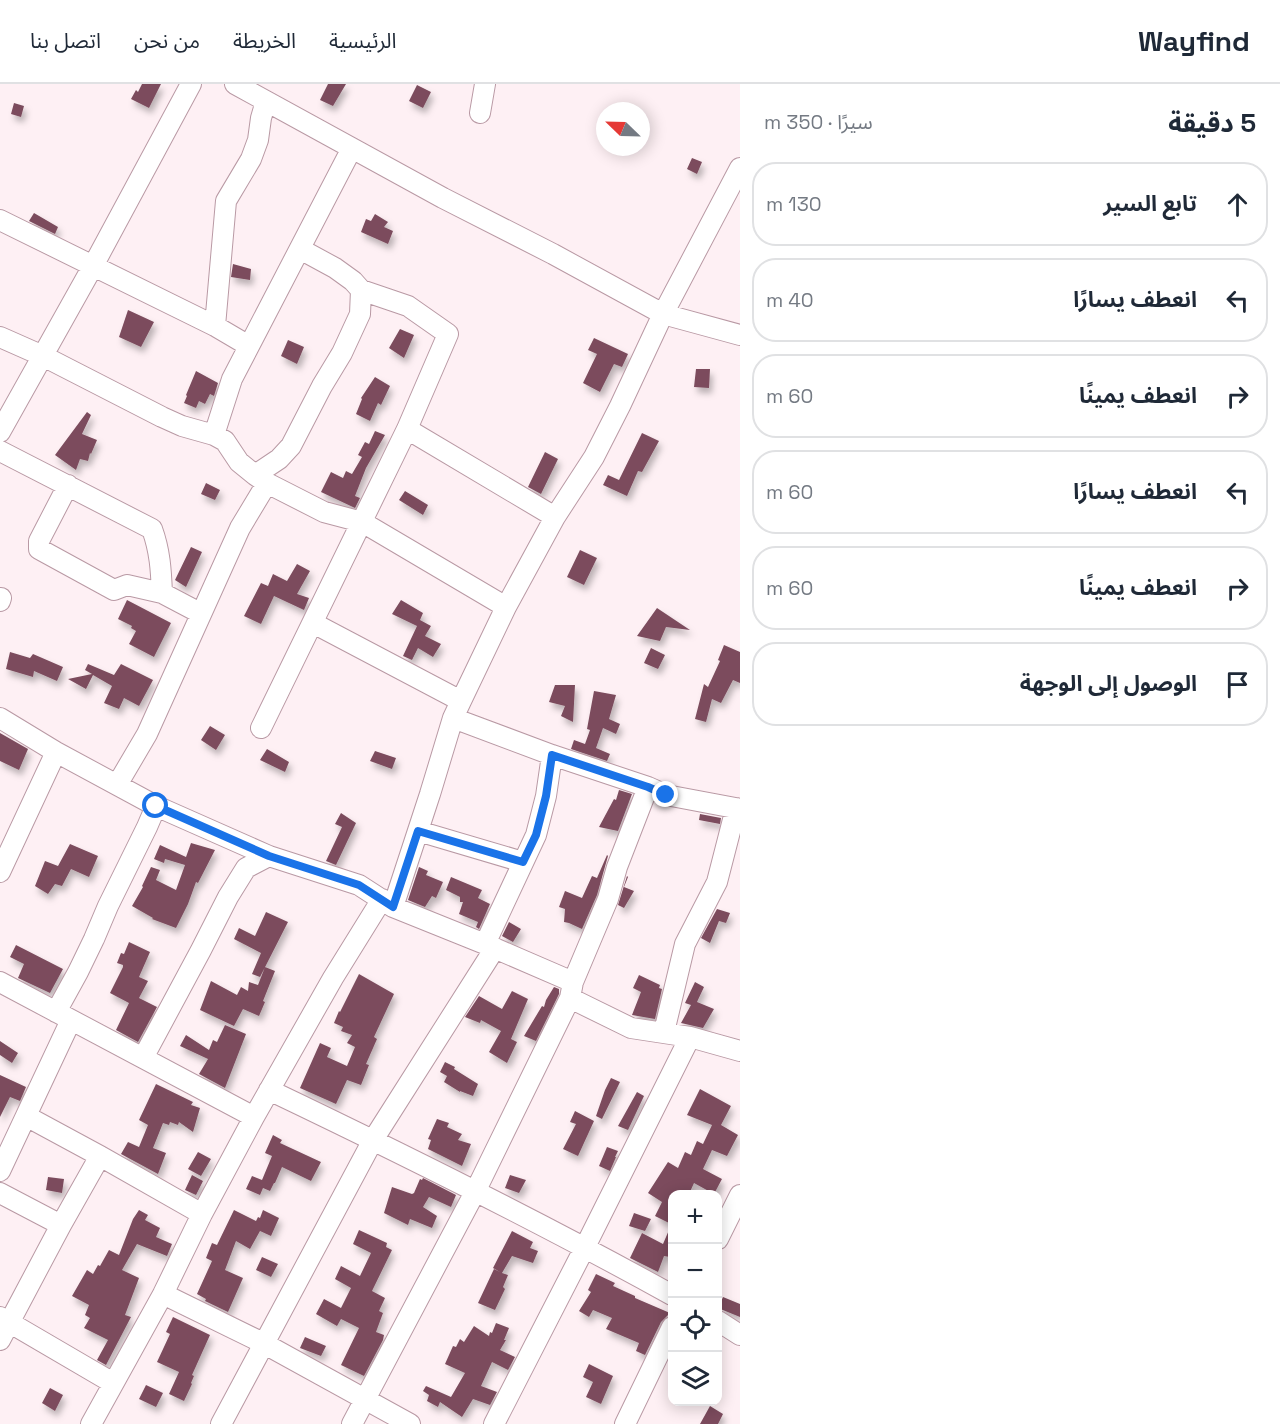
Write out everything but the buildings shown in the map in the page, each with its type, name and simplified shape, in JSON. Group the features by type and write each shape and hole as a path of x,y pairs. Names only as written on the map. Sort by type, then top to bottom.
{"street":[{"path":"0,432 93,266 190,84"},
{"path":"235,84 443,198 663,314 740,335"},
{"path":"480,113 481,86"},
{"path":"215,326 226,201 251,159 258,140 266,101"},
{"path":"214,435 232,378 352,148"},
{"path":"91,1424 163,1294 202,1214 254,1117 333,978 387,903 418,831 457,710 506,607 555,517 594,457 663,314 740,168"},
{"path":"0,220 215,326 249,346"},
{"path":"261,728 407,429 448,334 408,306 361,290 335,268 300,249"},
{"path":"117,785 147,734 261,479 291,446 342,353 360,314 361,290"},
{"path":"0,337 43,356 162,417 182,426 214,435 225,441 240,462 261,479 324,512 362,522 506,607"},
{"path":"407,429 555,517"},
{"path":"0,451 152,529 158,546 162,593"},
{"path":"68,485 39,541 39,549 114,590 127,585 162,593 200,613"},
{"path":"313,623 457,710 552,755 666,795 738,808 717,882 685,944 664,1032"},
{"path":"0,718 56,752 156,806 269,856 359,885 387,903 490,946 572,990 631,1028 690,1037 740,1051"},
{"path":"0,872 56,752"},
{"path":"221,1424 373,1140 490,946 536,835 544,806 552,755"},
{"path":"352,1424 475,1192 572,990 608,899 617,867 648,787"},
{"path":"0,1171 26,1116 86,955 156,806"},
{"path":"418,831 523,862"},
{"path":"143,1058 228,897 246,868 269,856"},
{"path":"0,982 254,1117"},
{"path":"494,1424 690,1037"},
{"path":"270,1090 585,1247 668,1293"},
{"path":"26,1116 202,1214"},
{"path":"0,1340 5,1320 100,1156"},
{"path":"0,1193 61,1225"},
{"path":"722,1229 740,1195"},
{"path":"163,1294 263,1343 410,1424"},
{"path":"5,1320 113,1383"},
{"path":"722,1324 740,1335"},
{"path":"625,1424 668,1335"}],"route":[{"path":"156,806 269,856 359,885 393,907 418,831 523,862 536,835 546,796 552,755 666,795"}]}
